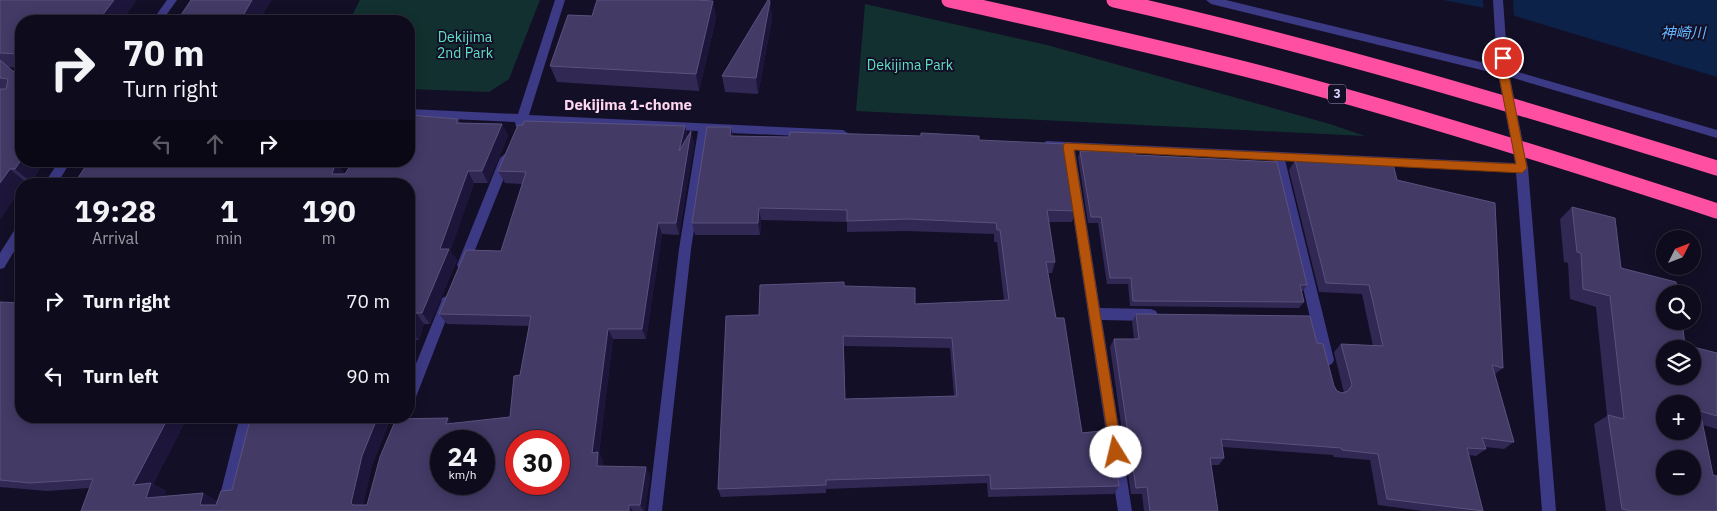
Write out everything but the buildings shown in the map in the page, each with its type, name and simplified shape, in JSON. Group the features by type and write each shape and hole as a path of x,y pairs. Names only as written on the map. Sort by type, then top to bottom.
{"highway":[{"name":"3","path":"950,0 1318,88 1531,150 1717,211"},
{"path":"1114,0 1324,52 1538,112 1717,168"}],"street":[{"path":"161,15 172,0"},
{"path":"415,382 522,118 560,0"},
{"path":"1211,0 1503,71 1717,134"},
{"path":"1498,0 1503,71 1522,168 1549,511"},
{"path":"415,113 852,134"},
{"path":"655,511 685,249 704,127"},
{"path":"1039,144 1522,168"},
{"path":"1068,146 1125,511"},
{"path":"1278,156 1311,316 1330,374"},
{"path":"54,178 61,167"},
{"path":"0,264 15,240"},
{"path":"1094,314 1162,315"},
{"path":"223,511 245,423"}],"green space":[{"name":"Dekijima 2nd Park","path":"360,0 540,0 509,79 489,92 415,89 415,15 352,15"},
{"name":"Dekijima Park","path":"865,4 1047,45 1330,124 1365,136 856,111"}],"water":[{"name":"神崎川","path":"1443,0 1717,0 1717,77 1495,10"}],"pier":[{"path":"1483,0 1513,0 1514,19 1484,11"}],"district":[{"name":"Dekijima 1-chome","path":"628,105"}],"route":[{"path":"1116,452 1068,146 1522,168 1503,71 1503,58"}]}
